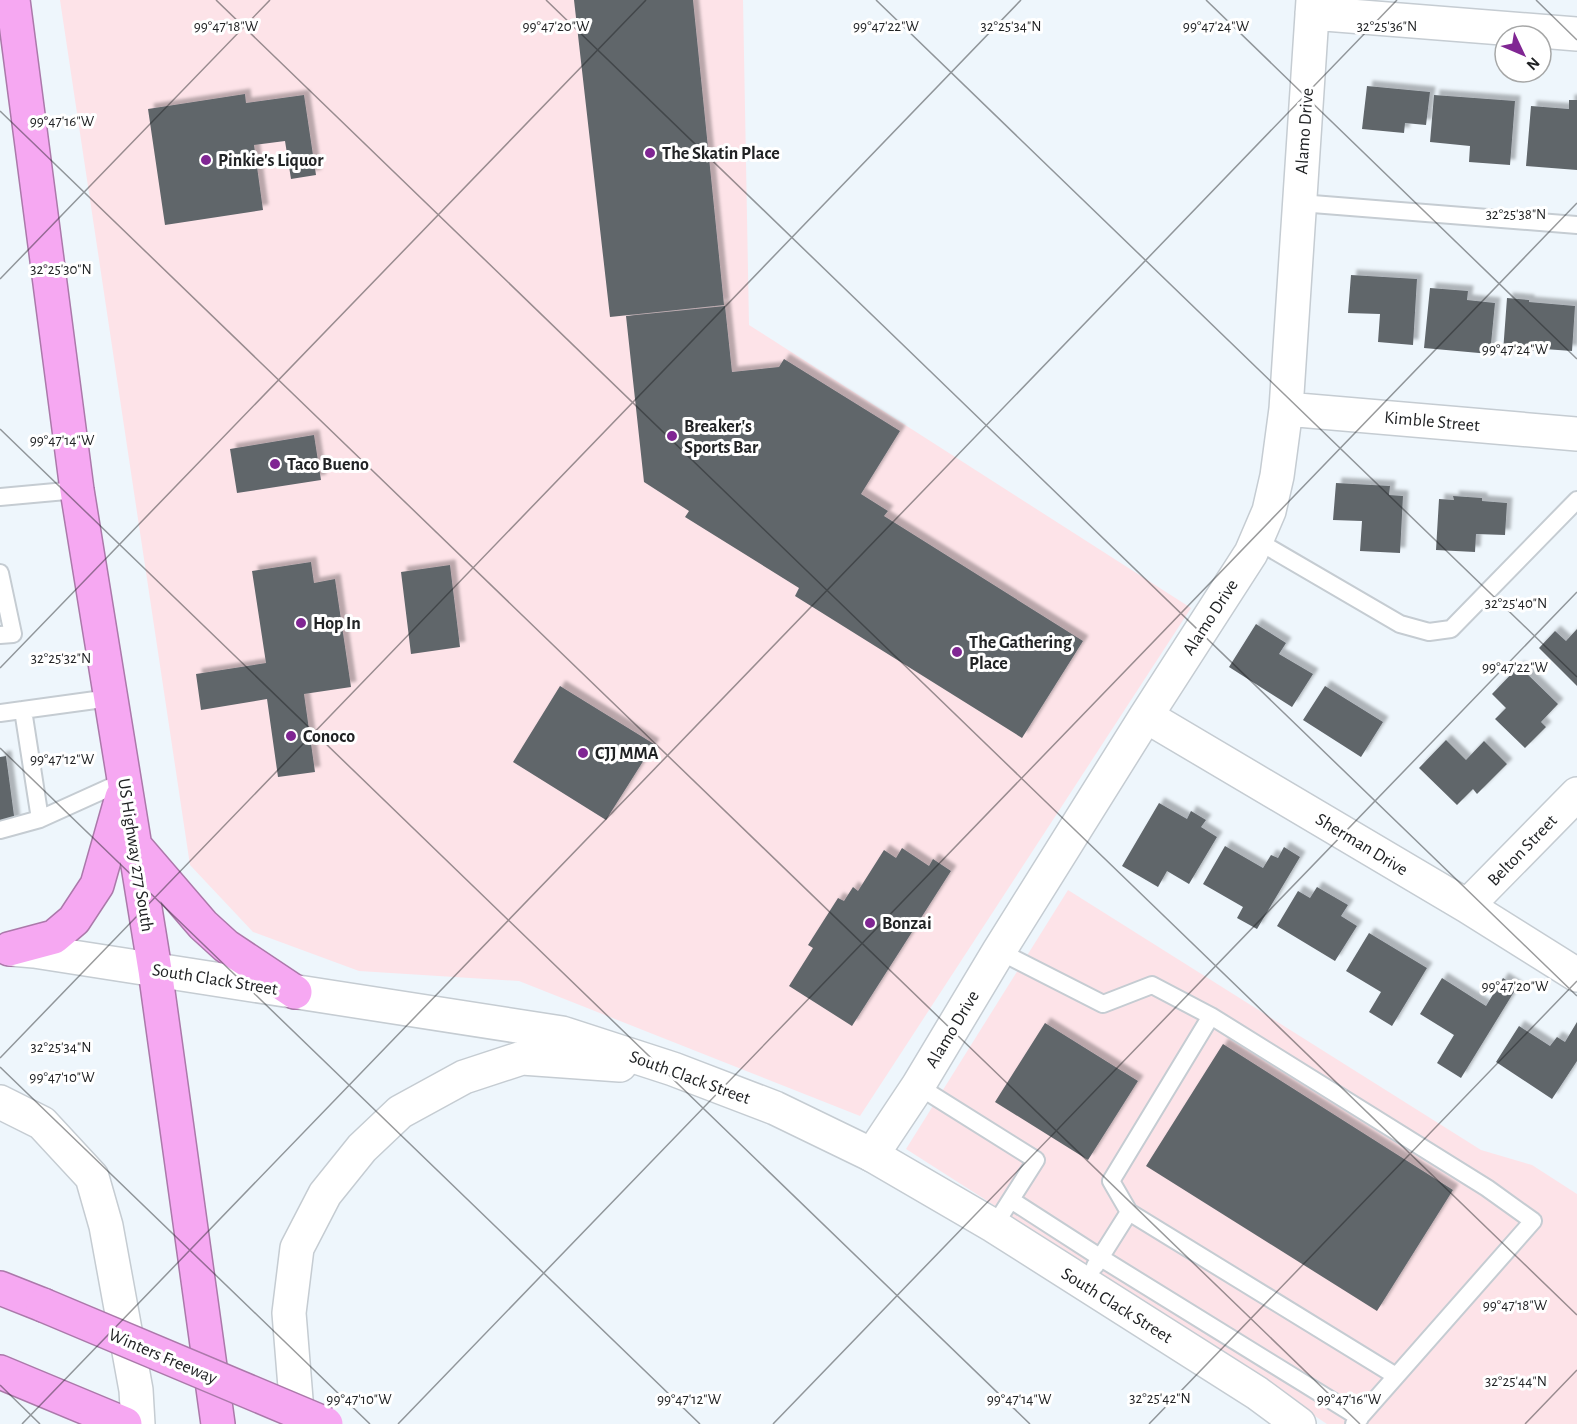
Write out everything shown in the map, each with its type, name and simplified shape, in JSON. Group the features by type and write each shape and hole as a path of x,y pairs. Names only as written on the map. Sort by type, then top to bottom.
{"highway":[{"name":"US Highway 277 South","path":"13,0 76,490 155,970 218,1424"},
{"path":"5,948 54,937 74,920 97,885 124,783"},
{"path":"135,846 203,925 226,946 295,992"},
{"name":"Winters Freeway","path":"0,1288 326,1424"},
{"path":"0,1372 125,1424"}],"street":[{"path":"1312,7 1577,33"},
{"name":"Alamo Drive","path":"872,1155 918,1086 999,951 1251,553 1269,511 1277,476 1286,409 1312,7"},
{"name":"Kimble Street","path":"1286,409 1577,434"},
{"name":"Sherman Drive","path":"1146,716 1467,906 1577,975"},
{"name":"Belton Street","path":"1467,906 1577,794"},
{"name":"South Clack Street","path":"5,948 562,1033 673,1069 776,1108 872,1155 1002,1213 1092,1271 1299,1424"},
{"path":"298,1424 289,1313 297,1248 325,1194 362,1148 385,1126 400,1112 464,1077 522,1058 673,1069"},
{"path":"0,1102 42,1123 92,1177 106,1226 136,1390 138,1424"}],"lane":[{"path":"1300,203 1577,225"},
{"path":"0,497 76,490"},
{"path":"1256,540 1400,624 1429,632 1451,629 1577,500"},
{"path":"0,573 13,634 0,635"},
{"path":"0,713 110,698"},
{"path":"23,710 40,819"},
{"path":"0,830 40,819 124,783"},
{"path":"999,951 1103,1005 1152,985 1211,1016 1487,1188 1533,1221 1357,1421 1092,1271 1129,1212"},
{"path":"1211,1016 1111,1181 1129,1212 1396,1376"},
{"path":"918,1086 1036,1160 1002,1213"}],"shaded area":[{"path":"60,0 743,0 749,325 1191,608 860,1116 519,981 359,971 253,932 190,865"},
{"path":"1068,890 1481,1150 1532,1165 1577,1194 1577,1424 1327,1424 1069,1253 906,1149"}],"building":[{"name":"The Skatin Place","path":"574,0 693,0 724,305 610,317"},
{"path":"1367,86 1430,92 1426,125 1405,123 1404,133 1362,129"},
{"name":"Pinkie's Liquor","path":"245,94 246,103 304,95 316,175 291,179 285,141 254,145 263,210 165,225 148,109"},
{"path":"1434,95 1515,101 1510,165 1469,162 1470,146 1430,142"},
{"path":"1569,100 1577,100 1577,170 1526,166 1531,106 1569,109"},
{"path":"1351,275 1417,279 1413,345 1378,342 1380,314 1348,313"},
{"path":"1430,288 1468,291 1467,300 1495,303 1490,354 1424,348"},
{"path":"1507,298 1575,306 1572,351 1530,350 1530,355 1503,352"},
{"path":"725,306 732,372 779,367 784,359 900,431 861,494 888,511 884,516 1083,641 1022,738 795,596 799,588 685,517 689,511 644,482 626,316"},
{"name":"Taco Bueno","path":"314,435 321,480 237,493 230,449"},
{"path":"1336,483 1390,486 1389,495 1403,496 1400,553 1360,551 1362,521 1333,520"},
{"path":"1453,496 1507,503 1505,535 1476,534 1475,552 1436,550 1439,499 1454,500"},
{"name":"Hop In","path":"311,562 314,583 335,579 351,687 304,694 315,772 278,777 267,699 201,710 196,674 266,663 252,571"},
{"path":"450,565 460,647 411,654 401,572"},
{"path":"1256,624 1286,643 1279,654 1313,674 1292,707 1229,667"},
{"path":"1577,629 1577,686 1539,648 1555,631 1566,641"},
{"path":"1519,666 1558,704 1541,722 1546,727 1525,748 1495,719 1506,708 1492,694"},
{"name":"CJJ MMA","path":"560,686 654,744 606,820 513,762"},
{"path":"1325,686 1383,722 1361,757 1303,720"},
{"path":"1446,740 1466,760 1484,741 1507,764 1477,794 1473,789 1457,805 1419,768"},
{"path":"6,756 15,823 0,825 0,757"},
{"path":"1159,803 1187,819 1191,811 1206,820 1201,827 1217,837 1189,884 1167,871 1158,887 1122,866"},
{"path":"1225,846 1263,868 1271,855 1278,858 1284,847 1300,857 1257,929 1237,918 1243,907 1203,884"},
{"name":"Bonzai","path":"902,848 929,866 933,859 951,871 852,1026 789,986 813,948 808,945 838,898 844,901 853,887 858,891 884,850 896,858"},
{"path":"1317,887 1348,905 1341,916 1357,926 1335,961 1277,926 1298,891 1310,898"},
{"path":"1369,933 1427,968 1392,1026 1369,1012 1381,992 1346,971"},
{"path":"1442,978 1486,1006 1503,978 1517,987 1461,1078 1437,1063 1454,1035 1420,1014"},
{"path":"1577,1022 1577,1061 1552,1099 1496,1062 1519,1026 1550,1046 1557,1037 1565,1042"},
{"path":"1045,1023 1138,1081 1088,1160 995,1102"},
{"path":"1223,1044 1453,1190 1377,1311 1146,1166"}],"place":[{"name":"The Skatin Place","path":"650,153"},
{"name":"Pinkie's Liquor","path":"206,160"},
{"name":"Breaker's Sports Bar","path":"672,436"},
{"name":"Taco Bueno","path":"275,464"},
{"name":"Hop In","path":"301,623"},
{"name":"The Gathering Place","path":"957,652"},
{"name":"Conoco","path":"291,736"},
{"name":"CJJ MMA","path":"583,753"},
{"name":"Bonzai","path":"870,923"}]}
